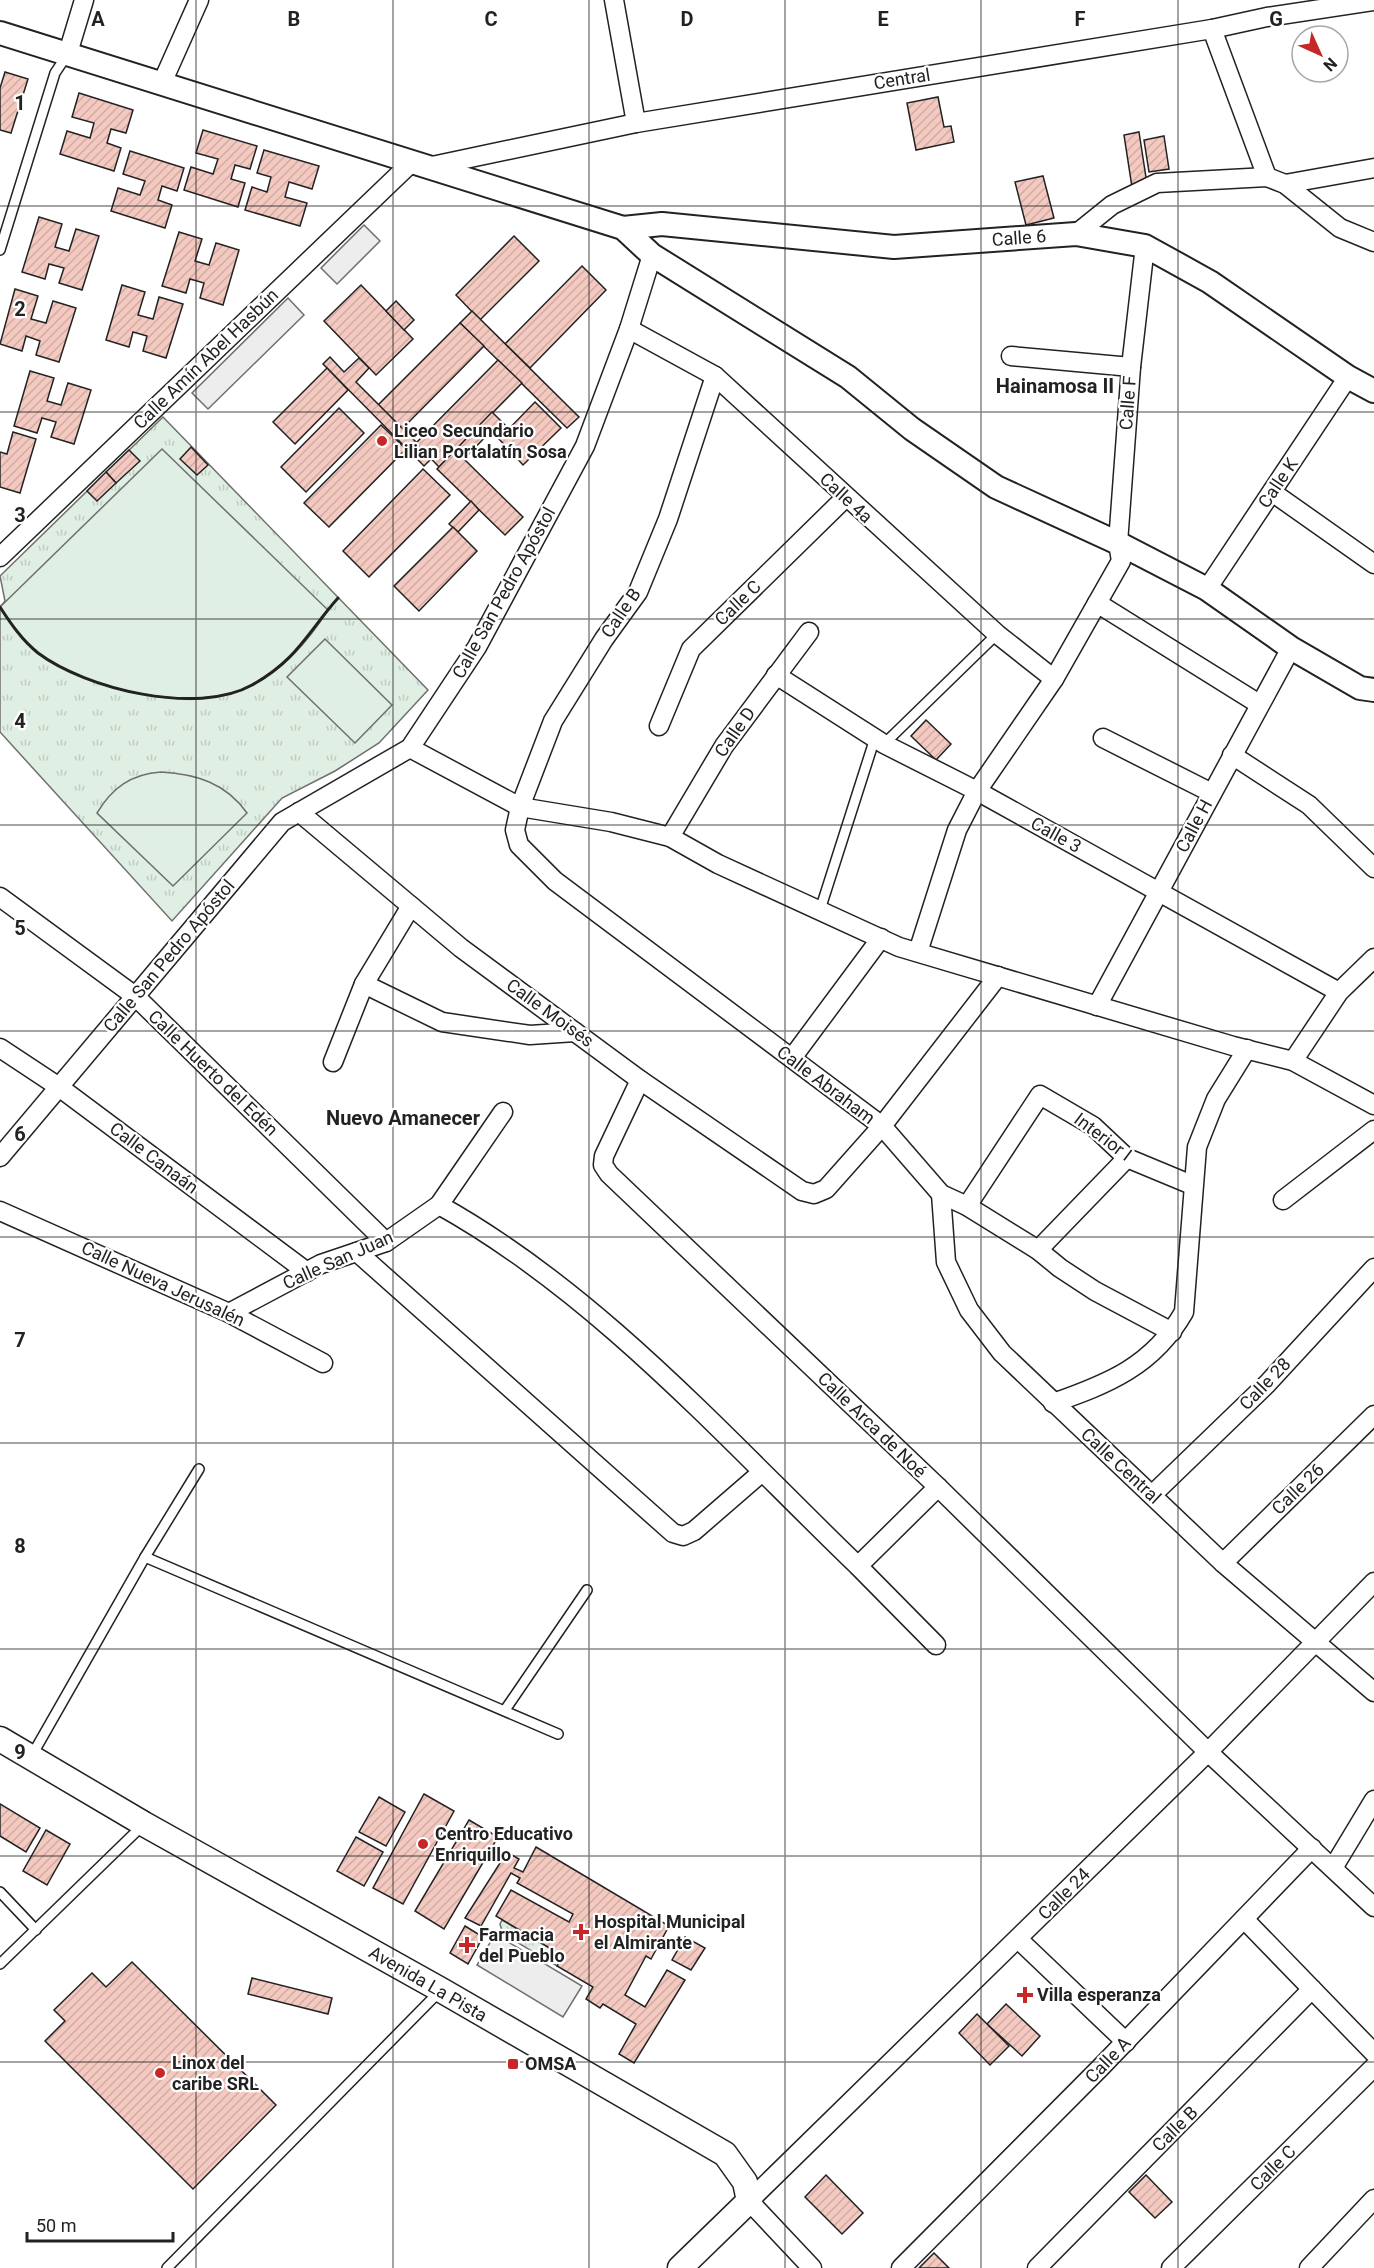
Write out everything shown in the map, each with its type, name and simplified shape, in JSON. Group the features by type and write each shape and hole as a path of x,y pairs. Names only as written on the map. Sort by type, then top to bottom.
{"main road":[{"name":"Avenida La Pista","path":"0,1739 144,1824 441,1990 725,2154 745,2182 749,2201"},
{"path":"680,2268 749,2201"}],"street":[{"path":"68,53 84,0"},
{"path":"162,83 199,0"},
{"path":"614,0 636,123"},
{"name":"Central","path":"422,163 636,123 1212,28 1267,8 1372,1"},
{"path":"1212,28 1267,177"},
{"path":"0,33 422,163 623,228 652,255 848,377 912,429 996,487 1120,552 1207,589 1291,648 1359,688 1374,690"},
{"name":"Calle Amín Abel Hasbún","path":"0,557 422,163"},
{"path":"1286,183 1374,168"},
{"path":"1076,234 1112,205 1157,183 1267,177 1286,183 1340,228 1374,242"},
{"name":"Calle 6","path":"623,228 662,224 894,247 1076,234 1145,246 1210,282 1348,377 1374,391"},
{"name":"Calle F","path":"1120,552 1131,367 1145,246"},
{"name":"Calle San Pedro Apóstol","path":"0,1157 282,822 410,748 477,647 585,446 629,329 652,255"},
{"name":"Calle 4a","path":"629,329 715,376 845,498 997,634 1054,679"},
{"path":"1011,356 1131,367"},
{"name":"Calle B","path":"519,807 553,721 604,639 638,592 668,519 715,376"},
{"name":"Calle K","path":"1207,589 1348,377"},
{"path":"1272,492 1374,564"},
{"name":"Calle C","path":"659,726 691,649 845,498"},
{"path":"918,952 957,830 977,791 1054,679 1097,603 1120,552"},
{"path":"1097,603 1259,704"},
{"name":"Calle D","path":"670,837 724,746 809,632"},
{"name":"Calle H","path":"1097,1006 1291,648"},
{"name":"Calle 3","path":"776,675 880,741 977,791 1339,992"},
{"path":"1103,738 1212,792"},
{"path":"410,748 519,807 611,822 670,837 718,864 881,938 918,952 1097,1006 1293,1061 1374,1105"},
{"path":"1232,755 1309,805 1374,868"},
{"name":"Calle Abraham","path":"519,807 515,830 519,845 535,862 882,1126 941,1194 967,1206 1038,1250 1095,1291 1172,1332"},
{"name":"Calle Moisés","path":"299,812 461,948 640,1080 802,1191 814,1194 826,1189 882,1126"},
{"name":"Calle Huerto del Edén","path":"0,897 135,996 386,1242"},
{"path":"333,1062 364,984 411,906"},
{"path":"792,1058 881,938"},
{"path":"1293,1061 1339,992 1374,957"},
{"path":"882,1126 998,976"},
{"path":"364,984 442,1022 530,1035 575,1032"},
{"name":"Calle Canaán","path":"0,1048 59,1087 307,1272"},
{"path":"1053,1403 1102,1386 1132,1371 1172,1332 1184,1312 1192,1185 1197,1147 1216,1099 1247,1049"},
{"name":"Calle Arca de Noé","path":"640,1080 604,1155 603,1165 609,1174 938,1487 1208,1752 1374,1907"},
{"name":"Interior I","path":"967,1206 1040,1095 1093,1126 1127,1158 1192,1185"},
{"name":"Calle San Juan","path":"229,1313 307,1272 386,1242 439,1205 503,1112"},
{"path":"1283,1200 1374,1130"},
{"path":"1038,1250 1127,1158"},
{"name":"Calle Central","path":"941,1194 946,1262 969,1310 1002,1353 1223,1563 1374,1692"},
{"path":"439,1205 490,1234 607,1323 858,1566 936,1645"},
{"name":"Calle Nueva Jerusalén","path":"0,1211 229,1313 323,1363"},
{"path":"357,1252 673,1533 683,1536 694,1531 761,1473"},
{"name":"Calle 28","path":"1152,1495 1267,1384 1374,1268"},
{"name":"Calle 26","path":"1223,1563 1374,1415"},
{"path":"858,1566 938,1487"},
{"name":"Calle 24","path":"749,2201 1208,1752 1374,1582"},
{"path":"1333,1868 1374,1800"},
{"name":"Calle A","path":"901,2268 1126,2042 1312,1848"},
{"path":"1244,1919 1374,2053"},
{"path":"1018,1939 1126,2042"},
{"name":"Calle B","path":"1037,2268 1312,1989"},
{"name":"Calle C","path":"1171,2268 1374,2067"},
{"path":"1309,2268 1374,2199"},
{"path":"749,2201 812,2268"}],"lane":[{"path":"0,250 55,73 68,53"},
{"path":"820,910 880,741 997,634"},
{"path":"31,1757 145,1557 199,1469"},
{"path":"145,1557 558,1734"},
{"path":"505,1710 588,1590"},
{"path":"0,1964 144,1824"},
{"path":"0,1892 36,1930"},
{"path":"167,2268 441,1990"}],"green space":[{"path":"163,417 428,690 379,743 335,771 282,798 172,921 0,732 0,607 5,601 0,576"},
{"path":"162,449 328,610 304,643 275,671 251,686 227,694 200,698 170,698 139,694 80,676 55,664 34,650 0,607"},
{"path":"325,639 392,705 355,743 287,677"},
{"path":"161,772 198,778 220,787 230,794 247,813 173,886 97,813 109,796 123,784 140,776"},
{"path":"502,1920 563,1956 557,1966 503,1934 500,1924"}],"shaded area":[{"path":"364,225 380,241 337,284 321,268"},
{"path":"288,298 304,315 208,409 192,393"},
{"path":"495,1934 582,1986 563,2017 477,1965"}],"building":[{"path":"5,72 28,79 11,133 0,130 0,88"},
{"path":"79,93 133,110 126,133 111,129 107,143 121,148 114,171 60,154 67,131 90,138 94,123 72,117"},
{"path":"938,97 944,127 951,126 954,142 916,150 907,103"},
{"path":"203,130 257,146 250,169 235,165 231,179 245,183 238,207 184,190 191,167 213,174 218,159 196,153"},
{"path":"1139,132 1147,184 1132,187 1124,135"},
{"path":"1164,136 1169,169 1149,172 1144,140"},
{"path":"264,150 319,166 312,189 289,182 285,197 307,203 300,226 245,210 252,187 267,192 271,177 257,173"},
{"path":"130,151 184,168 177,191 162,186 158,200 172,205 165,228 111,211 118,188 140,195 145,181 123,174"},
{"path":"1043,176 1054,218 1026,225 1015,182"},
{"path":"39,217 62,224 55,247 69,251 76,229 99,236 82,290 59,283 64,268 49,264 45,279 22,272"},
{"path":"179,232 202,239 195,261 209,265 216,243 239,250 223,305 200,298 204,283 190,279 186,293 162,286"},
{"path":"514,236 539,261 480,320 456,295"},
{"path":"582,266 606,290 530,368 505,344"},
{"path":"122,285 145,292 138,315 153,319 159,297 183,304 166,358 143,351 147,336 133,332 129,347 106,340"},
{"path":"361,285 413,339 376,375 324,321"},
{"path":"15,289 38,296 31,319 46,323 53,301 76,308 59,362 36,355 40,341 26,336 22,351 0,344"},
{"path":"396,301 414,320 404,330 386,311"},
{"path":"472,311 579,417 567,428 460,323"},
{"path":"460,323 484,346 402,429 378,405"},
{"path":"330,357 344,372 359,358 369,368 356,382 432,458 424,466 323,364"},
{"path":"498,360 522,383 439,467 416,443"},
{"path":"327,368 348,390 295,444 273,422"},
{"path":"30,371 54,378 47,401 61,405 68,383 91,390 74,444 51,437 56,422 42,418 37,433 14,426"},
{"path":"535,402 561,428 523,465 499,439"},
{"path":"339,408 364,433 306,492 281,467"},
{"path":"492,412 509,429 501,437 493,429 464,459 523,517 505,535 437,469"},
{"path":"381,425 406,449 329,527 304,503"},
{"path":"13,432 36,439 20,493 0,487 0,452 7,454"},
{"path":"191,447 208,465 197,475 180,459"},
{"path":"129,450 140,461 116,483 106,472"},
{"path":"423,469 450,495 369,577 343,551"},
{"path":"106,472 116,483 97,501 87,491"},
{"path":"471,501 479,510 458,532 449,524"},
{"path":"453,527 477,551 419,611 394,586"},
{"path":"926,720 951,744 936,760 911,736"},
{"path":"424,1794 454,1811 403,1904 373,1888"},
{"path":"379,1797 405,1812 386,1846 359,1832"},
{"path":"0,1804 40,1828 26,1852 0,1836"},
{"path":"469,1820 498,1837 444,1929 415,1911"},
{"path":"46,1830 70,1844 47,1885 23,1871"},
{"path":"356,1837 383,1852 364,1886 337,1871"},
{"path":"536,1847 669,1926 651,1959 646,1956 625,1995 645,2007 667,1970 685,1980 634,2063 619,2054 636,2024 603,2004 600,2008 586,1999 593,1987 557,1966 563,1956 496,1916 511,1890 569,1922 573,1914 517,1883 520,1878 511,1873 481,1926 465,1918 507,1852 519,1859 514,1868 523,1872"},
{"name":"Farmacia del Pueblo","path":"465,1926 483,1937 468,1964 450,1953"},
{"path":"685,1937 705,1948 691,1970 672,1960"},
{"name":"Linox del caribe SRL","path":"132,1962 276,2105 193,2189 45,2041 65,2021 54,2010 92,1973 106,1987"},
{"path":"252,1978 332,1998 328,2014 248,1994"},
{"path":"1006,2004 1040,2036 1022,2056 987,2024"},
{"path":"977,2014 1009,2046 990,2065 959,2033"},
{"path":"826,2175 863,2213 842,2234 805,2197"},
{"path":"1146,2175 1172,2202 1155,2218 1129,2192"},
{"path":"934,2253 949,2268 919,2268"}],"wall":[{"path":"0,607 32,648 59,666 84,678 142,694 173,698 202,698 229,694 267,676 291,656 338,598"}],"place":[{"name":"Liceo Secundario Lilian Portalatín Sosa","path":"382,441"},
{"name":"Centro Educativo Enriquillo","path":"423,1844"},
{"name":"Hospital Municipal el Almirante","path":"581,1932"},
{"name":"Farmacia del Pueblo","path":"467,1945"},
{"name":"Villa esperanza","path":"1025,1995"},
{"name":"OMSA","path":"513,2064"},
{"name":"Linox del caribe SRL","path":"160,2073"}],"district":[{"name":"Hainamosa II","path":"1055,386"},
{"name":"Nuevo Amanecer","path":"403,1118"}]}
